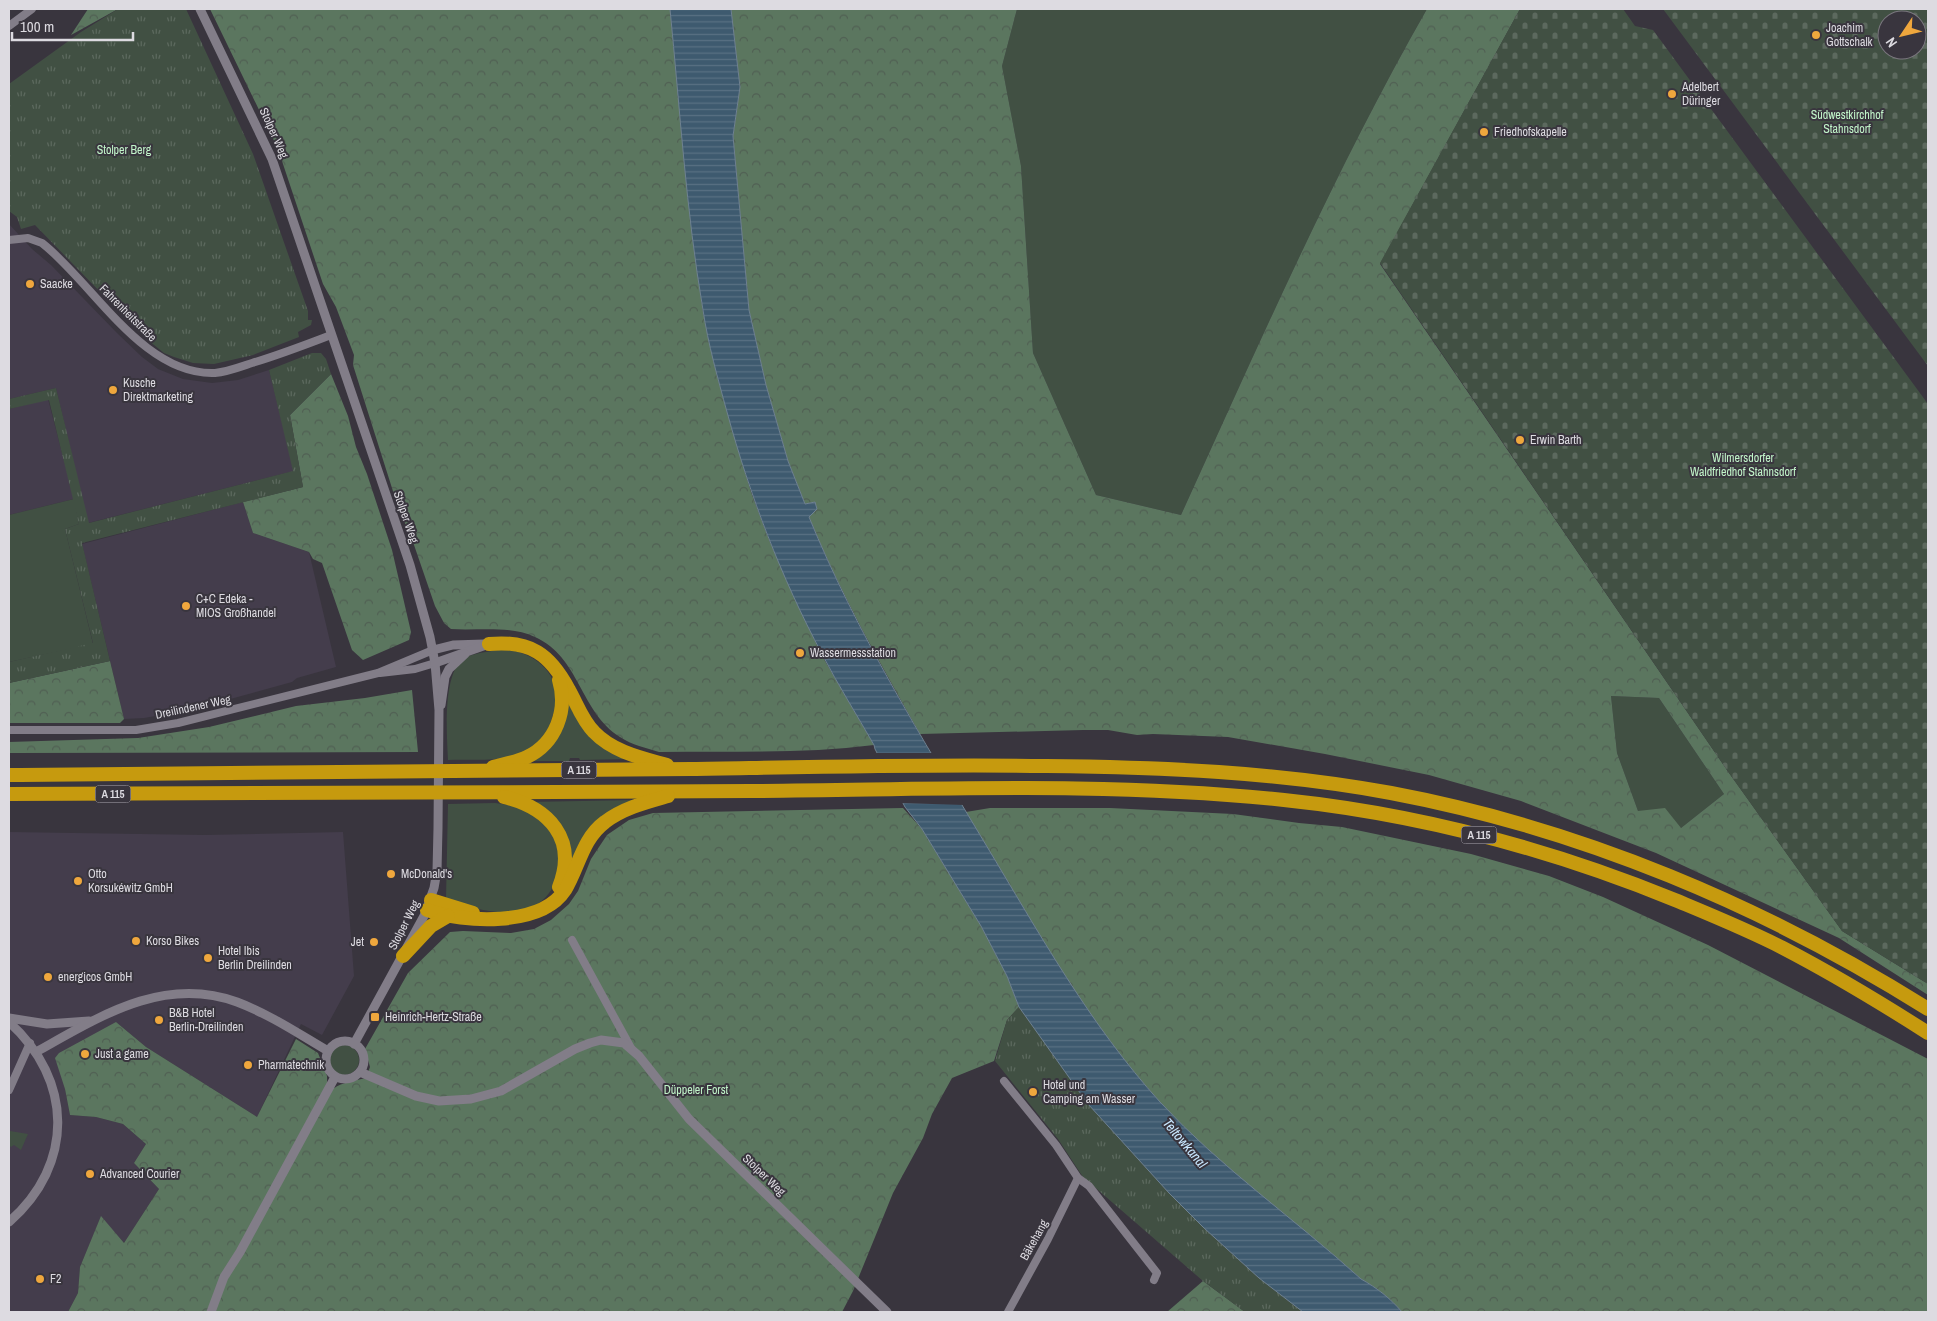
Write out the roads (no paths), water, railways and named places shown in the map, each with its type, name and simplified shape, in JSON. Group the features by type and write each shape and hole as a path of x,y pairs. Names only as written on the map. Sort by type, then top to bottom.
{"highway":[{"path":"489,644 507,642 520,644 545,657 556,668 579,712 594,733 614,747 634,756 682,769"},
{"path":"475,771 526,758 551,738 562,711 562,690 556,668"},
{"name":"A 115","path":"9,775 989,765 1150,767 1256,775 1388,792 1521,824 1688,882 1801,935 1928,1009"},
{"name":"A 115","path":"9,794 988,788 1191,792 1285,800 1382,814 1491,838 1598,870 1712,916 1783,948 1853,987 1928,1033"},
{"path":"429,905 448,916 516,918 528,915 550,905 558,898 564,890 585,844 605,822 636,806 683,791"},
{"path":"481,792 518,800 533,807 548,818 558,832 564,844 564,873 550,905"},
{"path":"429,905 493,918"},
{"path":"402,956 431,926 448,916"}],"street":[{"path":"9,26 32,9"},
{"name":"Stolper Weg","path":"200,9 272,159 412,574 435,663 439,710 437,871 429,905 354,1044"},
{"name":"Fahrenheitstraße","path":"9,240 28,238 42,243 143,345 165,360 189,369 202,372 224,371 274,356 331,335"},
{"path":"433,650 453,645 489,644"},
{"path":"435,663 489,644"},
{"name":"Dreilindener Weg","path":"378,673 433,650"},
{"path":"439,710 443,702 445,678 449,669 465,654"},
{"name":"Dreilindener Weg","path":"9,730 136,730 178,723 378,673 409,670 435,663"},
{"name":"Stolper Weg","path":"572,940 632,1048 689,1119 887,1312"},
{"path":"36,1052 94,1020 133,1003 166,994 184,993 212,995 237,1002 328,1051"},
{"path":"9,1018 47,1024 94,1020"},
{"path":"9,1022 30,1043 36,1052 53,1089 57,1107 57,1136 49,1166 42,1181 33,1197 9,1222"},
{"path":"360,1072 416,1096 439,1101 471,1099 501,1091 590,1043 601,1040 614,1040 632,1048"},
{"path":"340,1042 354,1044 363,1053 364,1060 360,1072 346,1080 335,1077 327,1068 328,1051 340,1042"},
{"path":"9,1090 30,1043"},
{"path":"211,1312 224,1276 240,1252 335,1077"},
{"path":"1004,1081 1056,1145 1078,1178 1089,1186 1156,1273 1154,1280"},
{"name":"Bäkehang","path":"1008,1312 1048,1239 1078,1178"}],"water":[{"name":"Teltowkanal","path":"670,9 731,9 740,87 733,136 749,310 766,385 788,461 805,504 815,502 817,509 809,517 847,602 891,684 1046,945 1088,1010 1135,1072 1160,1102 1208,1149 1361,1279 1388,1298 1402,1312 1303,1312 1259,1278 1169,1193 1088,1104 1019,1007 1007,976 981,926 922,829 905,807 874,745 841,689 793,596 756,505 736,443 710,349 697,273"}],"place":[{"name":"Joachim Gottschalk","path":"1816,35"},
{"name":"Adelbert Düringer","path":"1672,94"},
{"name":"Friedhofskapelle","path":"1484,132"},
{"name":"Saacke","path":"30,284"},
{"name":"Kusche Direktmarketing","path":"113,390"},
{"name":"Erwin Barth","path":"1520,440"},
{"name":"C+C Edeka - MIOS Großhandel","path":"186,606"},
{"name":"Wassermessstation","path":"800,653"},
{"name":"McDonald's","path":"391,874"},
{"name":"Otto Korsukéwitz GmbH","path":"78,881"},
{"name":"Korso Bikes","path":"136,941"},
{"name":"Jet","path":"374,942"},
{"name":"Hotel Ibis Berlin Dreilinden","path":"208,958"},
{"name":"energicos GmbH","path":"48,977"},
{"name":"Heinrich-Hertz-Straße","path":"375,1017"},
{"name":"B&B Hotel Berlin-Dreilinden","path":"159,1020"},
{"name":"Just a game","path":"85,1054"},
{"name":"Pharmatechnik","path":"248,1065"},
{"name":"Hotel und Camping am Wasser","path":"1033,1092"},
{"name":"Advanced Courier","path":"90,1174"},
{"name":"F2","path":"40,1279"}],"park label":[{"name":"Südwestkirchhof Stahnsdorf","path":"1847,122"},
{"name":"Stolper Berg","path":"124,150"},
{"name":"Wilmersdorfer Waldfriedhof Stahnsdorf","path":"1743,465"},
{"name":"Düppeler Forst","path":"696,1090"}]}
